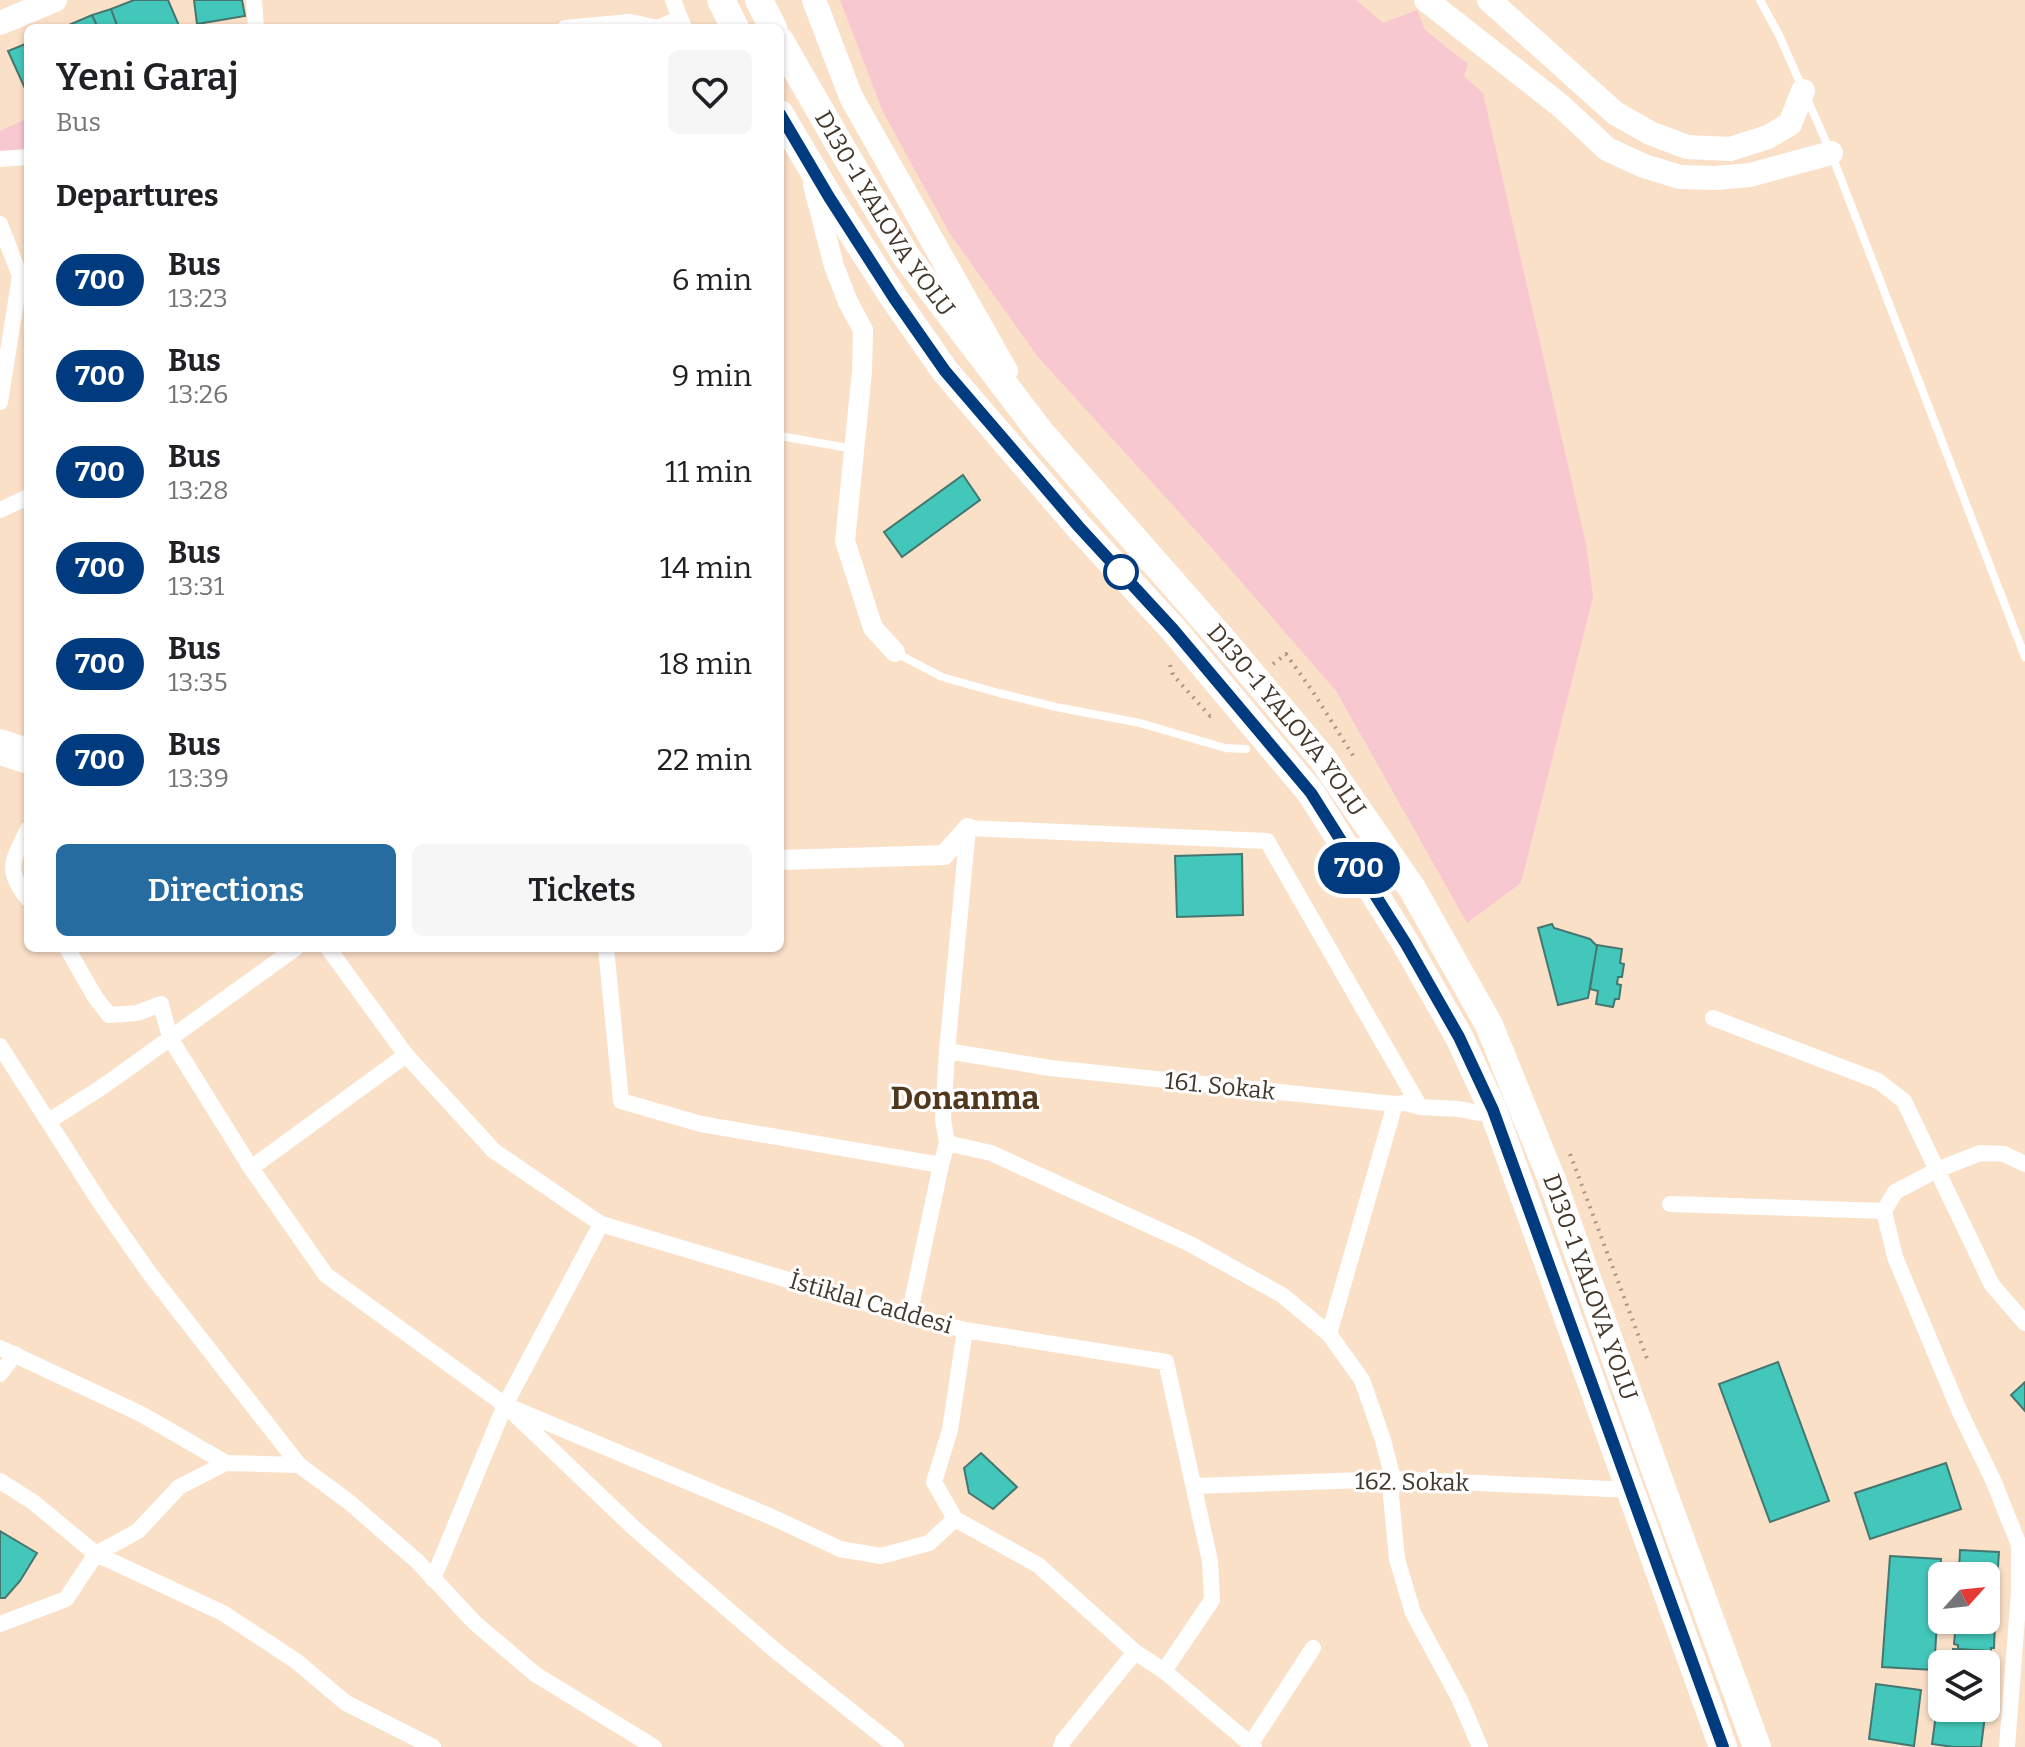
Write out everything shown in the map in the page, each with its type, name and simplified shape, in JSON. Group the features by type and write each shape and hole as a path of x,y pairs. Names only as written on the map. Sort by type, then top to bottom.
{"highway":[{"path":"721,0 733,24"},
{"path":"759,0 771,24"},
{"name":"D130-1 YALOVA YOLU","path":"784,48 906,256 1040,432 1322,758 1413,890 1489,1025 1552,1180 1757,1747"},
{"path":"784,121 894,298 945,371 1079,527 1173,629 1311,793 1406,944 1459,1037 1493,1110 1723,1747"}],"main road":[{"path":"0,23 55,0"},
{"path":"814,0 851,97 1040,432"},
{"path":"1426,0 1561,106 1607,149 1644,166 1680,177 1716,178 1750,175 1831,153"},
{"path":"1489,0 1615,113 1650,133 1687,147 1730,149 1768,137 1790,124 1803,91"}],"street":[{"path":"254,0 256,24"},
{"path":"673,0 682,23"},
{"path":"608,24 639,24"},
{"path":"797,144 816,195 834,266 863,330 862,371 845,541 873,628 895,652"},
{"path":"0,159 24,157"},
{"path":"0,224 24,276 0,402"},
{"path":"0,510 24,499"},
{"path":"0,739 24,747"},
{"path":"0,755 24,763"},
{"path":"784,860 944,855 968,828"},
{"path":"909,1316 947,1143 943,1119 947,1051 968,828"},
{"path":"784,849 950,844 968,828 1267,841 1420,1107"},
{"path":"24,837 11,871 24,894"},
{"path":"69,952 109,1015 137,1013 161,1004 170,1038 251,1168 326,1275 505,1405 646,1539 777,1652 896,1747"},
{"path":"49,1121 105,1085 290,952"},
{"name":"İstiklal Caddesi","path":"331,952 406,1055 494,1151 601,1224 965,1330 950,1430 934,1482 955,1519"},
{"path":"606,952 621,1101 701,1124 941,1165"},
{"path":"1713,1018 1878,1081 1904,1101 1992,1285 2025,1323"},
{"path":"0,1046 101,1204 150,1274 299,1465 349,1502 417,1561 475,1623 535,1674 654,1747"},
{"name":"161. Sokak","path":"947,1051 1050,1068 1479,1113 1493,1110"},
{"path":"251,1168 406,1055"},
{"path":"1329,1334 1395,1104"},
{"path":"947,1143 991,1153 1190,1244 1282,1295 1329,1334 1362,1380 1383,1440 1393,1479 1391,1496 1397,1559 1413,1613 1460,1700 1480,1747"},
{"path":"2007,1747 2019,1592 2019,1545 1895,1257 1884,1211 1895,1192 1937,1170 1980,1153 2004,1154 2025,1164"},
{"path":"1670,1204 1884,1211"},
{"path":"433,1579 505,1405 601,1224"},
{"path":"965,1330 1166,1362 1210,1561 1212,1600 1164,1671"},
{"path":"0,1374 7,1351 141,1414 226,1463 299,1465"},
{"path":"505,1405 774,1518 840,1549 881,1556 929,1543 955,1519 1038,1565 1135,1652 1164,1671 1252,1746 1313,1648"},
{"path":"0,1624 66,1599 96,1554 138,1531 179,1487 226,1463"},
{"name":"162. Sokak","path":"1194,1486 1393,1479 1630,1490"},
{"path":"0,1481 33,1502 96,1554 223,1613 296,1661 346,1703 433,1747"},
{"path":"1061,1747 1135,1652"}],"lane":[{"path":"1760,0 1779,35 1831,153 2025,657"},
{"path":"784,437 854,449"},
{"path":"895,652 942,677 999,693 1140,723 1225,748 1246,749"}],"path":[{"path":"1286,654 1313,692"},
{"path":"1173,675 1210,716"},
{"path":"1640,1336 1648,1361"}],"shaded area":[{"path":"840,0 1356,0 1383,23 1417,10 1425,30 1468,64 1464,76 1483,93 1586,544 1593,597 1521,883 1467,923 1336,691 1217,554 1038,357 950,234 883,112"},
{"path":"24,120 24,150 0,152 0,131"}],"building":[{"path":"134,0 168,0 178,24 117,24 111,9"},
{"path":"194,0 242,0 245,16 197,24"},
{"path":"111,9 117,24 96,24 92,15"},
{"path":"92,15 96,24 71,24"},
{"path":"24,45 24,86 8,51"},
{"path":"963,475 980,500 902,557 884,532"},
{"path":"1242,854 1243,915 1177,917 1175,856"},
{"path":"1552,924 1554,928 1590,939 1597,946 1588,998 1558,1005 1538,928"},
{"path":"1597,945 1622,949 1620,963 1624,964 1622,977 1618,977 1617,984 1621,985 1619,999 1615,999 1613,1007 1596,1004 1598,991 1590,989"},
{"path":"1778,1362 1829,1501 1770,1522 1719,1384"},
{"path":"2025,1382 2025,1411 2011,1395"},
{"path":"981,1453 1017,1487 993,1509 969,1493 964,1468"},
{"path":"1946,1463 1961,1509 1870,1539 1855,1493"},
{"path":"0,1531 37,1553 5,1598 0,1598"},
{"path":"1960,1550 1999,1552 1998,1562 1959,1562"},
{"path":"1890,1556 1941,1559 1941,1562 1928,1562 1928,1634 1936,1634 1935,1650 1928,1650 1928,1670 1882,1667"},
{"path":"1955,1634 1995,1634 1994,1648 1991,1650 1958,1649 1958,1645 1954,1644"},
{"path":"1876,1684 1921,1690 1914,1746 1869,1739"},
{"path":"1935,1722 1984,1722 1981,1747 1932,1744"}],"bus line":[{"name":"700","path":"784,121 829,197 945,371 1079,527 1173,629 1311,793 1406,944 1459,1037 1493,1110 1723,1747"}],"district":[{"name":"Donanma","path":"965,1098"}]}
